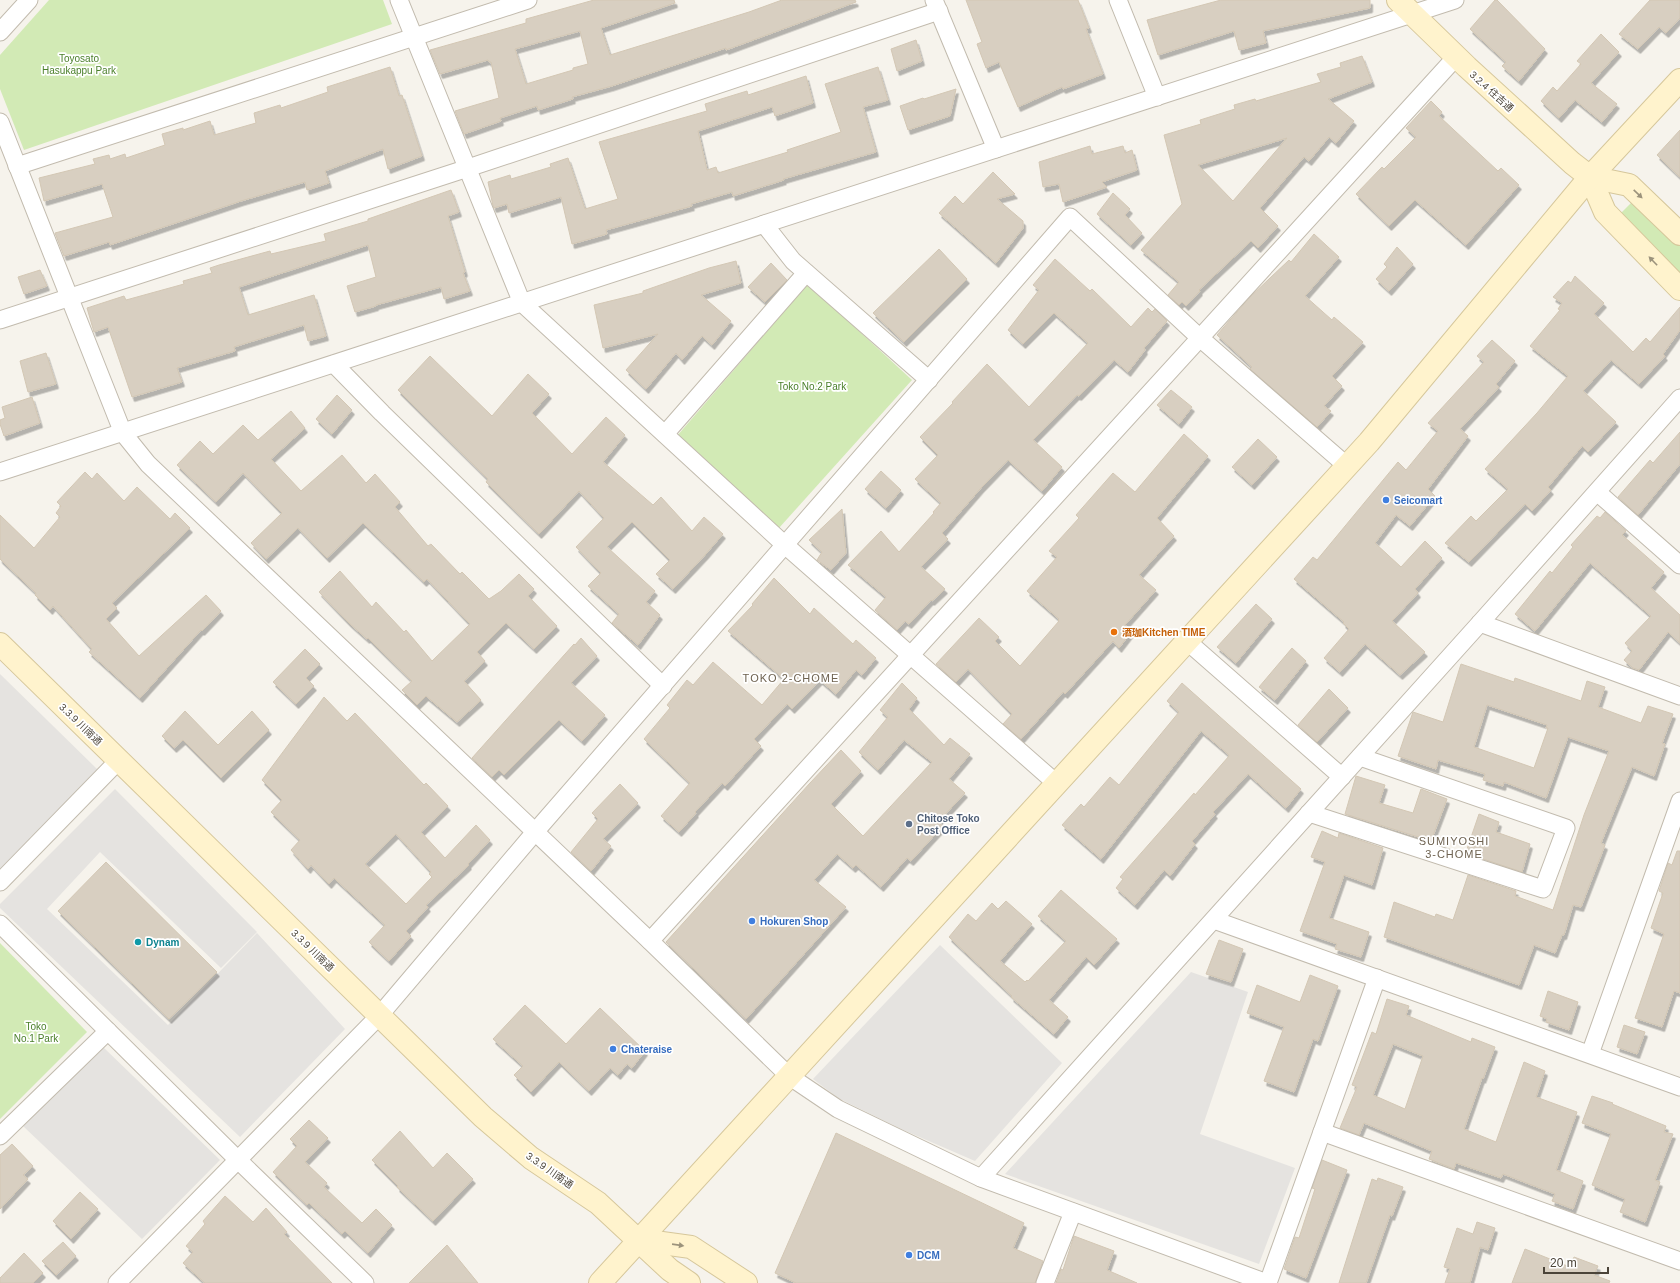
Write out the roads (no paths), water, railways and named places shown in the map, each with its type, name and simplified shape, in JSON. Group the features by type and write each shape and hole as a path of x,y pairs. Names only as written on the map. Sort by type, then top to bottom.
{"street":[{"path":"0,32 29,0"},
{"path":"399,0 522,303 785,545 1056,783"},
{"path":"17,166 528,0"},
{"path":"1118,0 1158,97"},
{"path":"0,472 1158,97 1405,7 1455,0"},
{"path":"0,320 468,168 937,6 996,149"},
{"name":"3.2.4 住吉通","path":"1405,7 1456,57 1572,163 1590,177 1629,185 1680,234"},
{"path":"650,941 1456,57"},
{"path":"600,1283 1056,783 1188,642 1369,442 1590,177 1680,80"},
{"path":"0,122 123,433 148,464 650,941 789,1076 838,1109 981,1178 1267,1283 1378,978"},
{"name":"3.2.4 住吉通","path":"1590,177 1605,212 1680,289"},
{"path":"117,1283 380,1016 535,832 1070,217 1200,338 1347,466"},
{"path":"764,224 793,261 929,380"},
{"path":"664,434 806,273"},
{"path":"334,364 382,413 663,686"},
{"path":"981,1178 1360,758 1680,398"},
{"path":"1597,492 1680,565"},
{"path":"1480,624 1680,696"},
{"path":"1188,642 1342,777"},
{"name":"3.3.9 川南通","path":"0,644 483,1117 531,1158 598,1202 640,1240 670,1270 689,1283"},
{"path":"1309,813 1543,889 1566,828 1360,758"},
{"path":"0,882 119,760"},
{"path":"1590,1054 1680,802"},
{"path":"1214,920 1680,1086"},
{"path":"0,924 364,1283"},
{"path":"0,1136 108,1031"},
{"path":"1322,1132 1680,1261"},
{"path":"1045,1283 1073,1212"},
{"path":"640,1240 691,1247 746,1283"}],"place":[{"name":"Seicomart","path":"1386,500"},
{"name":"酒珈Kitchen TIME","path":"1114,632"},
{"name":"Chitose Toko Post Office","path":"909,824"},
{"name":"Hokuren Shop","path":"752,921"},
{"name":"Dynam","path":"138,942"},
{"name":"Chateraise","path":"613,1049"},
{"name":"DCM","path":"909,1255"}],"district":[{"name":"TOKO 2-CHOME","path":"791,678"},
{"name":"SUMIYOSHI 3-CHOME","path":"1454,847"}],"park label":[{"name":"Toyosato Hasukappu Park","path":"79,64"},
{"name":"Toko No.2 Park","path":"812,386"},
{"name":"Toko No.1 Park","path":"36,1032"}]}
